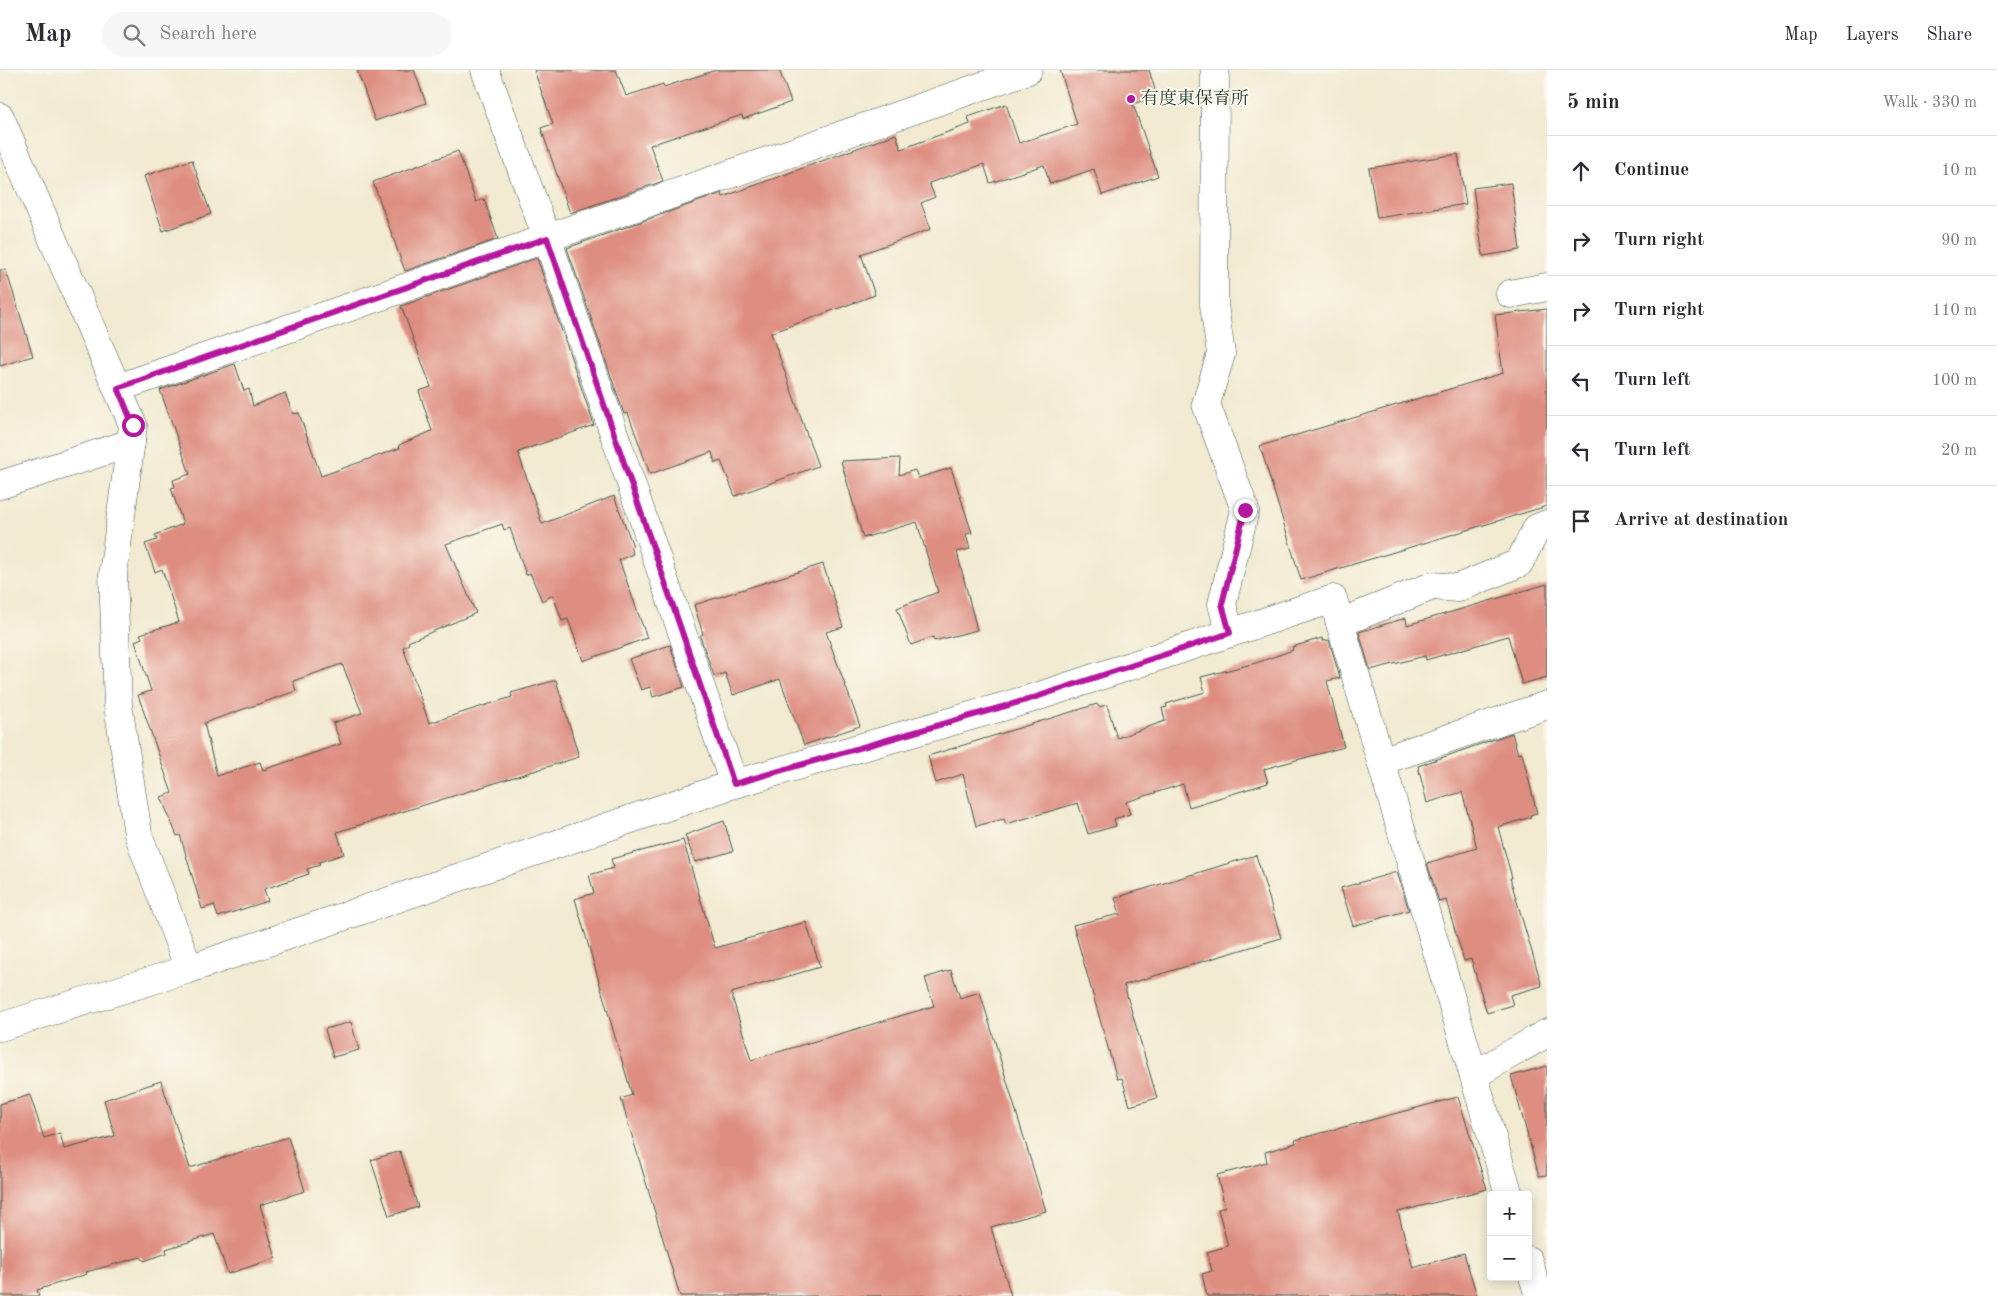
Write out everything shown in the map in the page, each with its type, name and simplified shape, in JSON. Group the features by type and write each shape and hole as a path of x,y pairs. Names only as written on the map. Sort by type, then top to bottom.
{"street":[{"path":"485,70 547,238 734,784"},
{"path":"118,388 1028,70"},
{"path":"1214,70 1214,305 1221,354 1206,404 1245,510 1222,604 1230,633"},
{"path":"0,117 133,425 113,575 118,705 138,834 189,968"},
{"path":"1510,294 1547,287"},
{"path":"0,485 131,443"},
{"path":"1340,623 1432,586 1458,588 1519,563 1537,528 1547,524"},
{"path":"0,1027 189,968 734,784 1033,698 1333,599 1508,1191"},
{"path":"1381,760 1547,704"},
{"path":"1474,1075 1547,1033"},
{"path":"1532,1273 1539,1296"}],"building":[{"path":"357,70 414,70 426,103 375,121"},
{"path":"534,70 616,70 626,96 663,84 664,87 716,70 779,70 791,102 743,119 742,115 650,145 663,181 570,213 541,128 553,124"},
{"path":"1060,70 1149,70 1157,96 1133,104 1158,176 1102,195 1094,169 1050,184 1044,165 990,183 984,164 929,183 935,197 921,203 931,229 861,254 875,295 771,333 818,466 735,496 721,461 715,463 712,452 650,474 628,413 624,414 567,248 722,193 723,197 896,134 901,149 970,124 968,117 1006,104 1019,143 1077,124"},
{"path":"458,151 476,202 484,199 498,239 405,271 373,182"},
{"path":"1458,154 1466,204 1377,218 1369,168"},
{"path":"192,160 211,214 163,231 144,176"},
{"path":"1511,183 1520,250 1483,256 1473,188"},
{"path":"537,258 594,425 518,452 542,524 614,496 633,546 630,547 633,554 619,560 647,638 583,661 568,619 562,621 553,595 542,601 530,573 526,575 510,528 504,530 502,524 446,544 476,613 408,642 409,644 403,647 429,723 512,697 511,693 556,680 579,757 337,832 344,854 319,862 320,865 307,869 309,874 264,889 268,901 218,917 214,905 202,909 180,835 177,836 161,797 172,793 138,695 151,691 135,641 142,638 140,634 179,622 162,569 155,572 145,544 157,540 155,535 183,524 171,488 175,487 173,480 190,474 160,390 235,364 244,391 249,389 253,406 285,393 293,414 299,413 321,476 400,448 399,445 432,431 419,391 431,387 401,306","holes":["342,664 362,713 333,723 341,744 263,770 260,762 217,776 204,723 296,691 293,681"]},
{"path":"0,270 6,270 33,356 0,366"},
{"path":"1547,309 1547,506 1301,580 1260,446 1503,373 1495,315"},
{"path":"900,458 899,475 915,470 918,478 951,468 972,533 966,534 970,549 957,552 977,630 934,641 933,637 911,645 897,608 938,592 917,522 863,538 841,461"},
{"path":"823,564 843,627 826,632 860,726 804,745 780,679 733,695 725,673 714,676 700,636 703,634 694,605"},
{"path":"1547,584 1547,677 1522,684 1508,636 1426,660 1425,656 1370,670 1359,632 1406,618 1407,625"},
{"path":"1322,638 1323,641 1329,640 1340,678 1327,681 1344,747 1264,769 1268,783 1189,807 1183,784 1126,802 1130,814 1114,819 1116,826 1088,834 1078,803 1006,824 1004,819 976,826 963,774 936,783 928,756 1097,704 1099,707 1107,705 1117,738 1165,721 1162,708 1167,707 1166,704 1205,692 1201,677 1256,663 1293,650 1292,647"},
{"path":"670,645 684,687 653,697 650,687 641,690 629,659"},
{"path":"1512,733 1518,754 1522,753 1537,813 1530,815 1531,817 1498,827 1512,878 1510,878 1542,986 1510,995 1513,1005 1487,1013 1471,959 1464,961 1446,900 1439,902 1427,863 1477,848 1462,792 1427,803 1418,766"},
{"path":"724,821 733,851 695,862 685,835"},
{"path":"683,840 715,948 806,922 820,967 731,993 751,1060 934,1006 925,978 951,970 960,998 980,992 1046,1211 991,1227 1011,1296 680,1296 621,1099 632,1095 575,899 594,893 589,875 614,868 611,859"},
{"path":"1256,855 1281,938 1124,985 1157,1098 1130,1106 1122,1078 1117,1079 1073,925 1120,914 1115,898"},
{"path":"1397,872 1409,910 1353,926 1341,888"},
{"path":"351,1022 359,1050 333,1057 325,1029"},
{"path":"1547,1066 1547,1175 1539,1176 1511,1076"},
{"path":"161,1081 190,1168 288,1137 305,1191 260,1205 276,1258 228,1274 214,1234 166,1249 167,1253 144,1261 141,1257 86,1272 87,1274 37,1290 39,1296 0,1296 0,1104 30,1095 44,1138 60,1133 64,1149 115,1136 104,1100"},
{"path":"1458,1097 1487,1189 1398,1212 1413,1268 1464,1253 1477,1296 1207,1296 1202,1274 1212,1271 1207,1252 1228,1246 1218,1209 1225,1207 1217,1175 1267,1162 1265,1152 1296,1143 1295,1140"},
{"path":"400,1151 418,1207 389,1216 371,1160"}],"place":[{"name":"有度東保育所","path":"1131,99"}],"route":[{"path":"133,425 118,388 547,238 734,784 1033,698 1230,633 1222,604 1245,510"}]}
